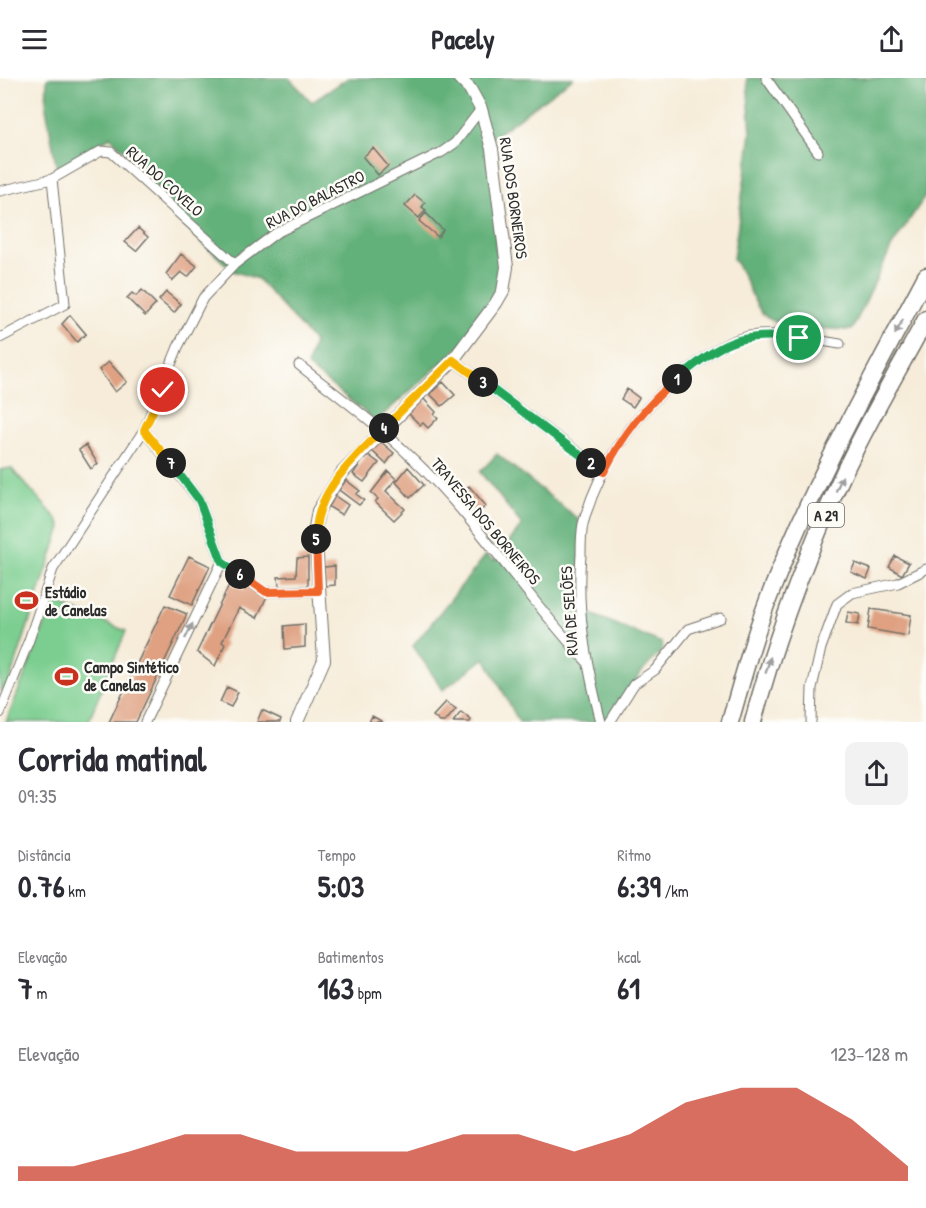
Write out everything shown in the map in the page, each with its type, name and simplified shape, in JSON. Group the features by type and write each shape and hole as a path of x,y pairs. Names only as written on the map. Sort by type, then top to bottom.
{"highway":[{"name":"A 29","path":"730,722 772,589 789,548 825,468 926,276"},
{"name":"A 29","path":"753,722 768,664 791,597 841,479 926,319"}],"street":[{"name":"RUA DOS BORNEIROS","path":"297,722 324,660 315,528 318,511 342,473 453,360 496,303 506,279 499,190 489,135 481,109 459,78"},
{"path":"766,78 818,152"},
{"name":"RUA DO BALASTRO","path":"0,713 29,640 53,569 144,430 178,347 203,298 235,264 276,233 442,152 455,143 481,109"},
{"name":"RUA DO COVELO","path":"0,191 52,179 101,151 111,152 235,264"},
{"path":"0,338 65,304 52,179"},
{"name":"RUA DE SELÕES","path":"601,722 582,632 579,580 583,525 604,472 624,436 641,415 707,355 732,341 758,335 840,344"},
{"path":"453,360 604,472"},
{"name":"TRAVESSA DOS BORNEIROS","path":"299,365 412,458 460,510 558,631 587,662"},
{"path":"144,430 199,500 222,562 266,592 318,591"},
{"path":"145,722 222,562"},
{"path":"811,722 813,688 821,648 837,604 852,593 898,583 926,569"},
{"path":"610,722 634,684 655,670 688,629 721,618"}],"green space":[{"path":"47,78 289,78 312,102 348,78 573,78 489,140 497,226 496,249 501,274 491,303 464,343 376,421 307,366 314,342 258,279 233,271 179,221 157,195 153,178 110,137 57,170 46,108"},
{"path":"747,78 926,78 926,195 892,246 852,330 791,326 769,319 754,300 733,259 751,133"},
{"path":"497,454 578,519 583,539 574,607 662,643 663,649 641,673 609,722 519,722 485,658 443,690 413,646 486,555 494,561 522,525 480,472"},
{"path":"11,468 57,519 61,527 9,683 0,692 0,470"},
{"name":"Campo Sintético de Canelas","path":"54,602 126,631 88,722 6,722"}],"building":[{"path":"373,148 388,166 378,175 363,157"},
{"path":"415,195 425,203 422,207 426,210 419,218 405,206"},
{"path":"426,213 443,230 438,237 419,221"},
{"path":"138,228 148,237 136,251 125,242"},
{"path":"181,254 197,266 188,277 181,272 172,281 166,274"},
{"path":"142,290 156,304 145,316 127,298 132,293 136,296"},
{"path":"166,292 181,304 174,313 159,300"},
{"path":"70,315 86,334 77,342 62,324"},
{"path":"109,362 127,382 115,392 99,370"},
{"path":"443,382 455,395 442,406 430,394"},
{"path":"627,389 639,398 633,407 621,399"},
{"path":"421,396 436,412 434,415 438,418 428,428 423,423 420,425 406,411"},
{"path":"379,440 394,453 386,464 371,450"},
{"path":"86,445 98,464 91,469 79,450"},
{"path":"367,454 379,463 364,482 353,474"},
{"path":"408,467 424,485 410,498 396,482"},
{"path":"388,471 396,479 386,491 405,509 394,520 375,502 378,499 371,493"},
{"path":"346,480 360,491 356,494 364,500 359,505 339,490"},
{"path":"469,486 486,506 474,516 458,495"},
{"path":"335,496 348,505 342,515 329,507"},
{"path":"189,556 210,566 192,605 170,595"},
{"path":"895,556 909,563 902,575 889,567"},
{"path":"308,557 308,586 279,587 278,577 296,576 297,558"},
{"path":"855,563 871,569 867,579 851,572"},
{"path":"335,566 335,585 325,586 324,567"},
{"path":"230,583 245,590 246,585 267,596 257,618 239,608 222,642 225,644 215,666 197,652"},
{"path":"165,605 187,614 136,722 109,722"},
{"path":"871,609 911,615 908,636 868,629"},
{"path":"848,612 860,614 858,625 846,623"},
{"path":"305,624 305,647 285,649 284,626"},
{"path":"227,687 238,692 231,707 220,702"},
{"path":"446,702 456,709 445,722 440,722 433,716"},
{"path":"262,710 281,719 280,722 257,722"},
{"path":"461,712 471,720 470,722 453,722"},
{"path":"372,716 383,722 369,722"}],"place":[{"name":"Estádio de Canelas","path":"27,601"},
{"name":"Campo Sintético de Canelas","path":"66,676"}],"route":[{"path":"163,390 144,430 199,500 214,546 222,562 266,592 318,591 315,528 318,511 325,497 342,473 381,431 453,360 604,472 624,436 641,415 672,384 707,355 732,341 758,335 799,338"}]}
